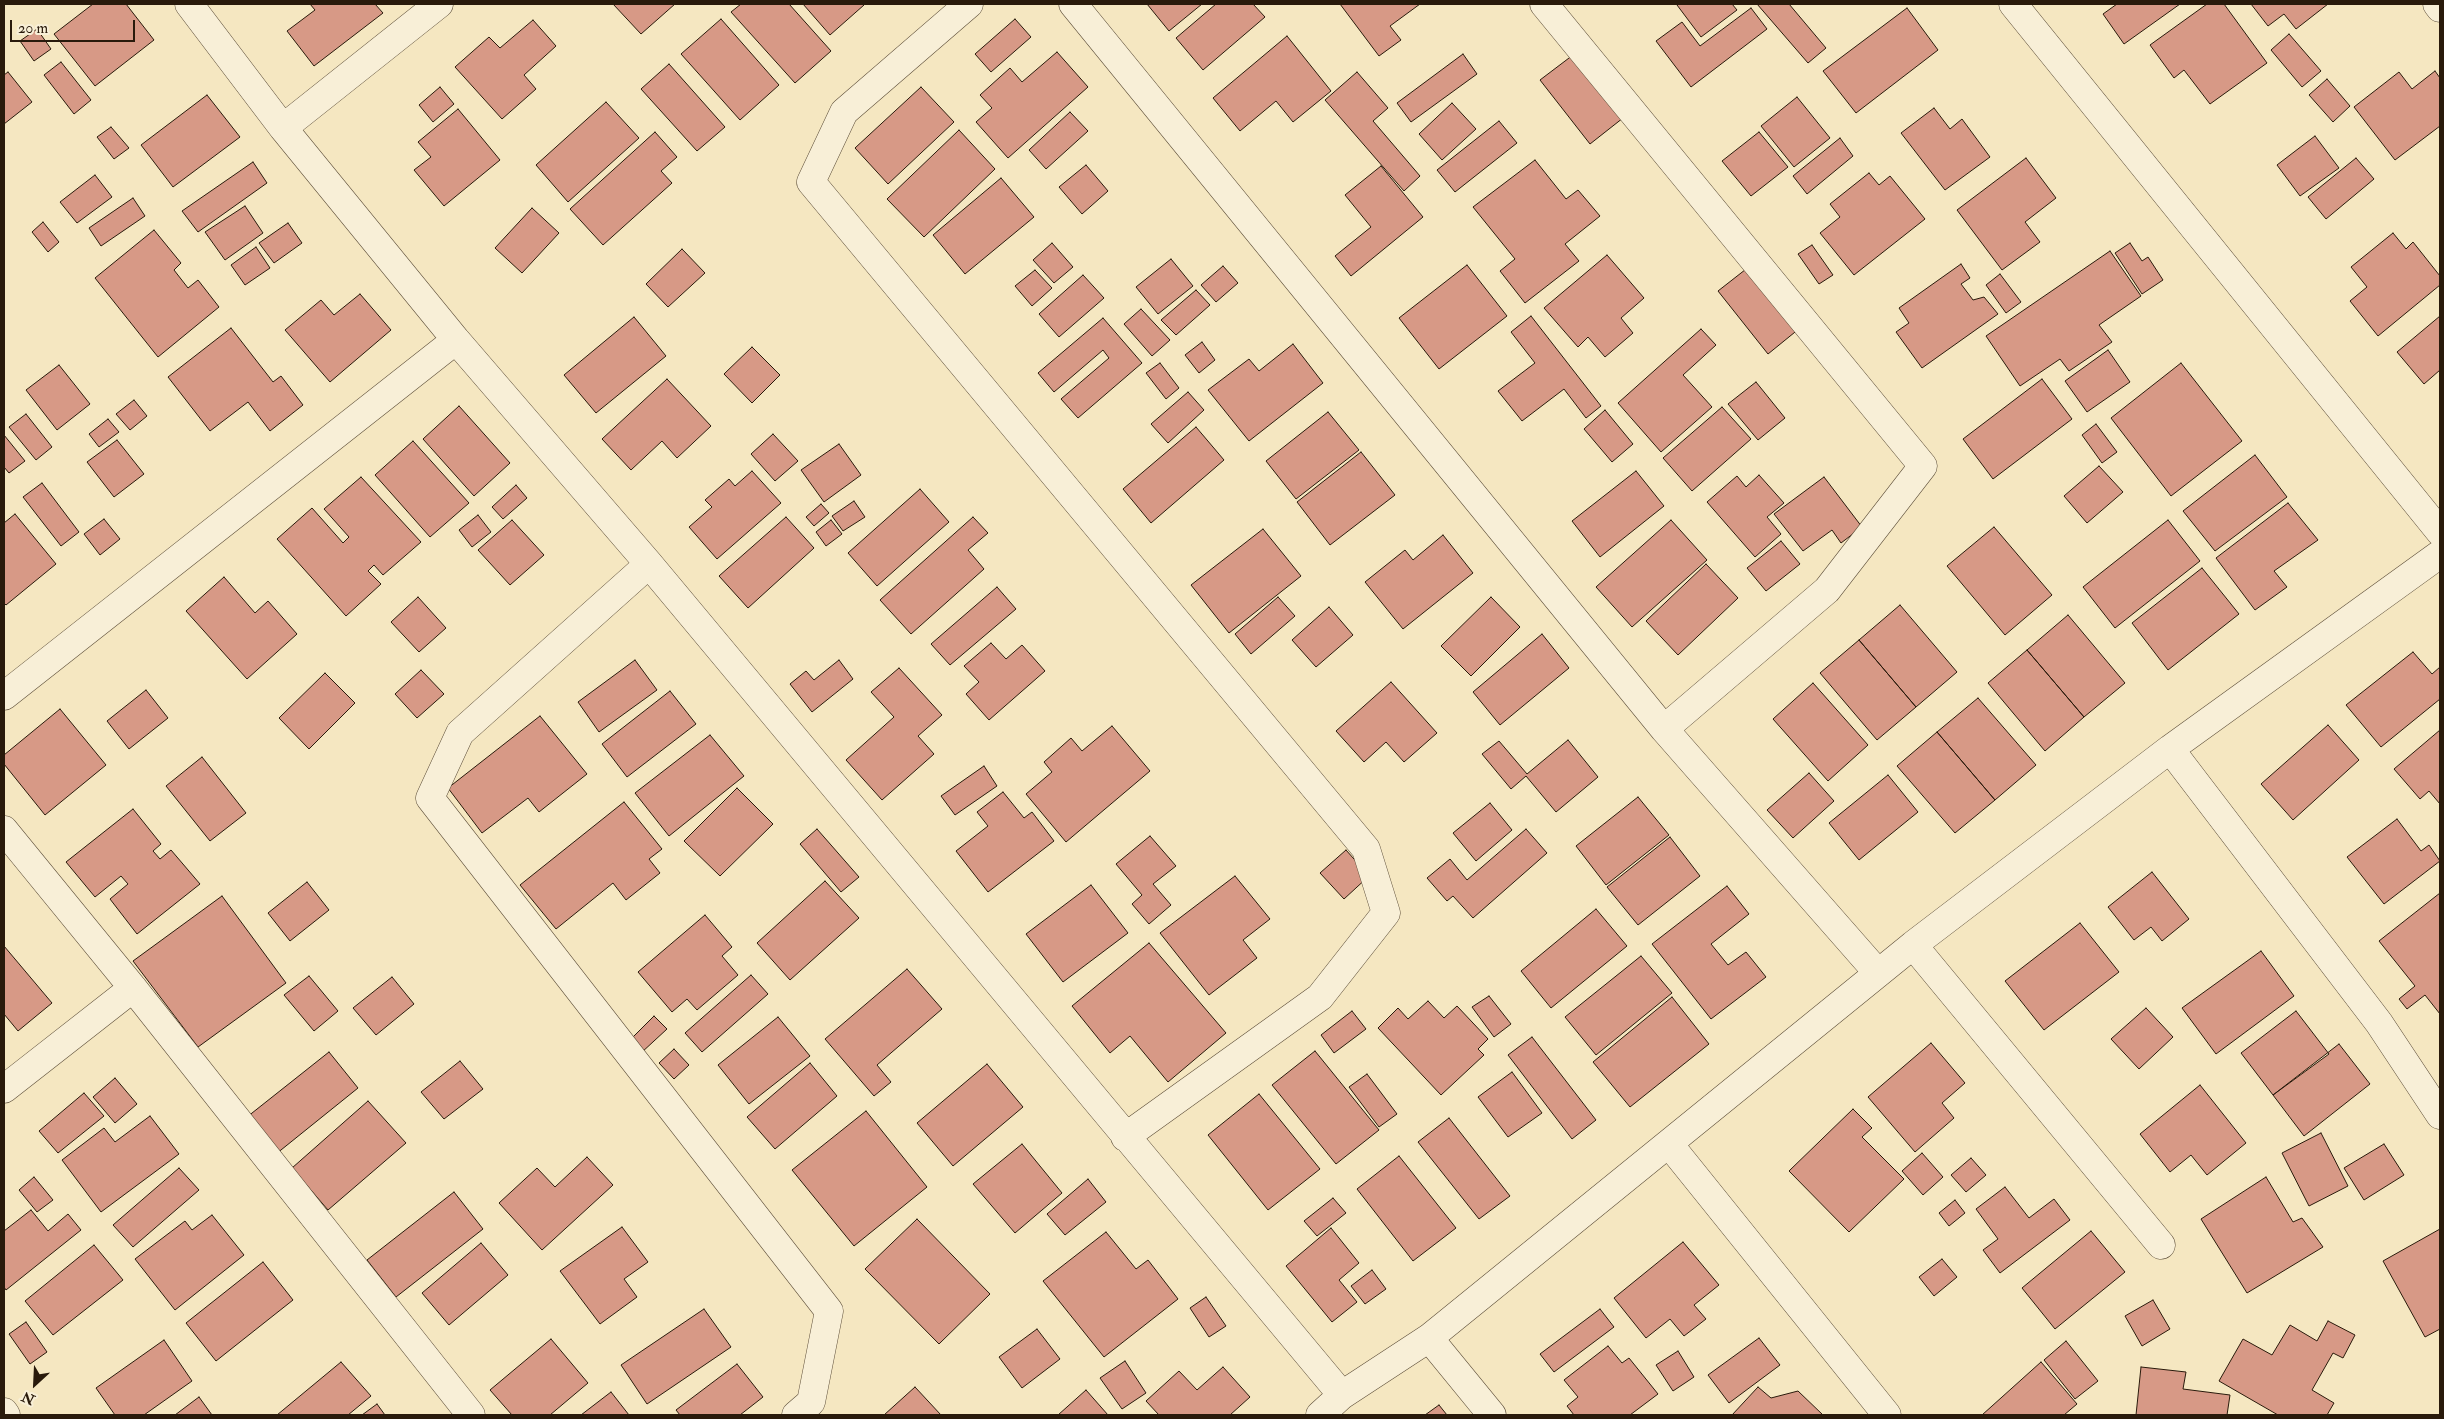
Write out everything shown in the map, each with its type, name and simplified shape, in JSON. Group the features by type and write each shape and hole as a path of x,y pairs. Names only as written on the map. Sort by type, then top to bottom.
{"street":[{"path":"189,4 283,128 456,340 649,564 1342,1395"},
{"path":"283,128 439,4"},
{"path":"969,4 844,112 811,182 1366,849 1386,912 1320,997 1125,1136"},
{"path":"1073,4 1664,729 1878,973"},
{"path":"1544,4 1923,466 1827,590 1664,729"},
{"path":"2013,4 2440,532"},
{"path":"2437,4 2440,8"},
{"path":"4,696 456,340"},
{"path":"1320,1415 1342,1395 1429,1338 1913,945 2170,749 2440,554"},
{"path":"649,564 460,733 430,798 829,1311 811,1402 796,1415"},
{"path":"2170,749 2380,1023 2440,1115"},
{"path":"4,830 133,988 471,1415"},
{"path":"1913,945 2161,1245"},
{"path":"4,1089 133,988"},
{"path":"1669,1144 1887,1415"},
{"path":"1429,1338 1492,1415"}],"building":[{"path":"93,4 126,4 154,40 95,86 54,34"},
{"path":"310,4 375,4 383,13 314,66 287,31 315,10"},
{"path":"613,4 675,4 641,34"},
{"path":"741,4 789,4 831,51 795,83 731,12"},
{"path":"803,4 862,4 864,5 830,35"},
{"path":"1147,4 1202,4 1169,31"},
{"path":"1216,4 1253,4 1265,17 1203,70 1176,38"},
{"path":"1340,4 1420,4 1390,26 1401,40 1379,56"},
{"path":"1732,4 1737,10 1701,37 1677,5"},
{"path":"1757,4 1789,4 1826,48 1808,63"},
{"path":"2117,4 2180,4 2124,44 2103,14"},
{"path":"2207,4 2224,4 2267,63 2210,104 2184,70 2174,78 2150,45"},
{"path":"2251,4 2328,4 2296,29 2284,14 2268,26"},
{"path":"1751,8 1767,29 1691,87 1656,41 1682,22 1700,46"},
{"path":"1907,8 1938,50 1856,113 1823,71"},
{"path":"721,19 779,85 740,120 681,54"},
{"path":"1015,19 1031,37 991,72 975,54"},
{"path":"533,20 556,46 524,75 536,89 502,119 455,67 489,37 500,48"},
{"path":"37,29 51,49 34,61 20,41"},
{"path":"2289,34 2321,71 2302,87 2271,50"},
{"path":"1287,36 1331,91 1293,122 1276,101 1240,131 1213,98"},
{"path":"1057,52 1088,87 1008,158 976,122 992,108 980,95 1010,68 1022,82"},
{"path":"1463,54 1477,74 1411,122 1397,103"},
{"path":"1573,55 1623,118 1590,144 1540,80"},
{"path":"61,62 91,100 74,114 44,75"},
{"path":"669,64 725,127 697,151 641,89"},
{"path":"2435,71 2440,78 2440,126 2395,160 2354,107 2399,72 2412,89"},
{"path":"8,72 32,102 4,124 4,75"},
{"path":"1357,72 1388,108 1373,121 1420,176 1404,191 1325,100"},
{"path":"2327,79 2350,106 2333,122 2309,95"},
{"path":"440,87 454,104 433,122 419,105"},
{"path":"921,87 954,122 888,184 855,148"},
{"path":"207,95 240,137 173,187 141,145"},
{"path":"1797,97 1830,138 1794,167 1761,126"},
{"path":"606,102 639,138 568,202 536,165"},
{"path":"1452,103 1476,129 1442,160 1419,134"},
{"path":"1934,108 1950,129 1962,119 1990,157 1945,190 1901,133"},
{"path":"458,109 500,160 444,206 414,170 431,157 418,142"},
{"path":"1070,112 1088,131 1046,169 1029,150"},
{"path":"1499,121 1517,143 1455,192 1437,170"},
{"path":"111,127 129,148 114,159 97,137"},
{"path":"959,130 995,169 924,237 887,199"},
{"path":"655,132 677,157 661,171 672,183 603,245 570,209"},
{"path":"1759,132 1788,167 1751,196 1722,161"},
{"path":"2315,136 2339,168 2300,196 2277,165"},
{"path":"1840,138 1853,156 1807,194 1793,176"},
{"path":"2026,158 2056,198 2025,222 2040,242 2002,270 1957,210"},
{"path":"2356,158 2374,179 2326,219 2308,197"},
{"path":"1535,160 1566,199 1578,190 1600,216 1565,244 1579,261 1525,303 1500,271 1515,259 1473,207"},
{"path":"253,162 267,183 198,232 182,211"},
{"path":"1086,165 1108,191 1082,214 1059,187"},
{"path":"1381,166 1423,217 1351,276 1335,256 1371,227 1345,195"},
{"path":"1869,173 1879,185 1890,176 1925,219 1854,275 1820,233 1840,217 1830,204"},
{"path":"95,175 112,197 77,223 60,202"},
{"path":"1001,178 1034,217 965,274 933,235"},
{"path":"133,198 145,216 101,246 89,228"},
{"path":"245,206 263,233 225,260 205,232"},
{"path":"532,208 559,233 522,273 495,248"},
{"path":"43,222 59,242 48,252 32,232"},
{"path":"288,223 302,243 274,263 259,243"},
{"path":"154,230 181,263 174,270 188,288 198,280 219,307 158,357 95,278"},
{"path":"2393,233 2406,249 2413,242 2440,276 2440,285 2378,336 2350,301 2367,287 2351,267"},
{"path":"1052,243 1073,267 1054,283 1033,260"},
{"path":"2130,243 2142,261 2148,257 2163,280 2142,294 2115,253"},
{"path":"1812,245 1833,275 1819,284 1798,254"},
{"path":"256,247 270,268 245,285 231,265"},
{"path":"682,249 705,273 668,307 646,284"},
{"path":"2110,251 2141,296 2099,325 2112,342 2069,371 2060,359 2020,386 1986,336"},
{"path":"1607,255 1644,298 1621,318 1633,333 1605,357 1588,337 1578,347 1544,308"},
{"path":"1171,259 1193,286 1158,314 1136,287"},
{"path":"1961,264 1970,278 1961,284 1973,300 1984,297 1998,314 1922,368 1896,332 1909,323 1899,308"},
{"path":"1467,265 1507,316 1439,369 1399,318"},
{"path":"1223,266 1238,283 1216,302 1201,285"},
{"path":"1750,266 1800,328 1768,354 1718,291"},
{"path":"1035,270 1052,288 1032,306 1015,286"},
{"path":"2000,274 2021,302 2006,313 1986,285"},
{"path":"1083,275 1104,298 1059,337 1039,314"},
{"path":"1196,290 1210,305 1176,335 1161,320"},
{"path":"360,294 391,330 330,382 285,330 321,300 334,315"},
{"path":"1141,309 1170,340 1152,356 1124,324"},
{"path":"1531,316 1601,406 1586,418 1564,389 1522,421 1498,391 1535,363 1511,332"},
{"path":"2440,316 2440,370 2424,384 2397,352"},
{"path":"634,317 666,356 596,413 564,375"},
{"path":"1103,318 1142,363 1078,418 1061,399 1109,358 1103,350 1054,392 1038,373"},
{"path":"231,328 273,382 281,376 303,405 270,431 248,402 210,431 168,377"},
{"path":"1701,329 1716,345 1683,375 1712,407 1661,452 1618,403"},
{"path":"1202,342 1215,360 1199,373 1185,355"},
{"path":"1293,344 1323,383 1249,441 1208,390 1249,359 1259,371"},
{"path":"752,347 780,375 752,403 724,374"},
{"path":"2108,350 2130,382 2087,412 2065,381"},
{"path":"1160,363 1179,388 1166,399 1146,373"},
{"path":"2181,363 2242,441 2171,496 2111,418"},
{"path":"59,365 90,404 57,430 26,390"},
{"path":"667,379 711,426 677,458 662,441 631,470 602,439"},
{"path":"2042,379 2072,419 1993,479 1963,439"},
{"path":"1756,382 1785,418 1758,440 1728,404"},
{"path":"1188,392 1204,410 1168,443 1151,424"},
{"path":"134,400 147,416 130,430 116,414"},
{"path":"459,406 510,463 474,496 423,439"},
{"path":"1722,407 1751,439 1692,491 1663,458"},
{"path":"1605,410 1633,444 1612,462 1584,429"},
{"path":"1328,412 1359,450 1296,499 1266,461"},
{"path":"26,414 52,447 36,460 9,427"},
{"path":"108,419 119,432 99,447 89,434"},
{"path":"2096,424 2117,452 2102,463 2082,435"},
{"path":"1196,427 1224,460 1151,523 1123,489"},
{"path":"773,434 798,461 775,481 751,454"},
{"path":"4,435 25,461 9,473 4,467"},
{"path":"117,440 144,474 114,497 87,462"},
{"path":"413,441 469,503 430,537 375,475"},
{"path":"839,444 861,475 824,502 801,470"},
{"path":"1361,452 1395,495 1330,545 1297,502"},
{"path":"2255,455 2287,497 2215,551 2183,511"},
{"path":"2099,466 2123,492 2087,523 2064,496"},
{"path":"752,471 781,503 717,559 689,527 712,507 705,500 729,479 735,486"},
{"path":"1636,471 1664,506 1600,557 1572,521"},
{"path":"1759,475 1784,503 1767,517 1781,534 1755,557 1707,502 1737,476 1746,487"},
{"path":"361,477 421,542 383,575 374,565 368,571 381,584 346,616 277,539 312,508 343,543 349,537 324,509"},
{"path":"1824,477 1862,527 1841,543 1832,530 1803,551 1774,514"},
{"path":"42,483 79,532 61,546 23,497"},
{"path":"516,485 527,498 503,519 492,507"},
{"path":"920,489 949,522 877,586 848,553"},
{"path":"854,501 865,517 843,531 832,516"},
{"path":"2288,503 2318,540 2274,571 2287,587 2255,610 2216,558"},
{"path":"821,504 829,513 814,526 806,517"},
{"path":"15,514 56,564 6,605 4,603 4,523"},
{"path":"478,515 491,532 472,547 459,530"},
{"path":"786,517 814,548 748,608 719,576"},
{"path":"973,517 988,533 968,550 984,569 911,634 880,600"},
{"path":"104,519 120,539 100,555 84,534"},
{"path":"512,520 544,555 510,585 478,550"},
{"path":"831,520 842,534 826,546 816,532"},
{"path":"1671,520 1707,560 1632,627 1596,587"},
{"path":"2168,520 2200,561 2115,628 2083,587"},
{"path":"1994,527 2052,595 2005,635 1947,566"},
{"path":"1263,529 1301,576 1229,633 1191,585"},
{"path":"1443,535 1473,573 1403,629 1365,582 1405,550 1413,560"},
{"path":"1781,541 1800,564 1766,591 1747,568"},
{"path":"1706,564 1738,598 1678,655 1646,621"},
{"path":"2202,568 2239,614 2168,670 2132,623"},
{"path":"224,577 255,613 268,601 297,634 247,679 186,611"},
{"path":"997,587 1016,609 950,665 931,644"},
{"path":"418,597 446,628 419,652 391,622"},
{"path":"1278,597 1295,616 1251,654 1235,634"},
{"path":"1491,597 1520,627 1471,676 1441,646"},
{"path":"1900,605 1957,672 1916,707 1859,640"},
{"path":"1329,607 1353,635 1316,667 1292,640"},
{"path":"2068,615 2125,683 2084,717 2027,650"},
{"path":"1542,634 1569,668 1500,725 1473,692"},
{"path":"1859,640 1916,707 1877,740 1820,673"},
{"path":"991,643 1006,659 1022,645 1045,671 989,720 966,694 979,682 964,666"},
{"path":"2027,650 2084,717 2045,751 1988,683"},
{"path":"2413,652 2432,674 2440,667 2440,699 2381,747 2346,705"},
{"path":"635,660 657,690 599,732 578,702"},
{"path":"839,660 853,679 812,712 790,684 806,671 814,680"},
{"path":"899,668 942,715 918,736 934,754 882,800 846,760 894,717 871,692"},
{"path":"421,670 444,694 417,718 395,694"},
{"path":"325,673 355,703 309,749 279,718"},
{"path":"1391,682 1437,733 1404,762 1386,742 1364,762 1336,731"},
{"path":"1813,683 1868,745 1828,781 1773,719"},
{"path":"146,690 168,718 129,749 107,721"},
{"path":"670,691 696,724 627,777 602,744"},
{"path":"1978,698 2036,765 1995,800 1937,732"},
{"path":"60,709 106,765 45,815 4,764 4,755"},
{"path":"540,716 587,774 539,812 528,798 482,833 448,788"},
{"path":"2328,725 2359,760 2293,820 2261,784"},
{"path":"1112,726 1150,771 1066,842 1026,794 1052,772 1044,762 1071,738 1082,751"},
{"path":"2440,730 2440,804 2429,791 2420,799 2394,769"},
{"path":"1937,732 1995,800 1955,833 1897,766"},
{"path":"710,735 744,776 669,836 635,793"},
{"path":"1568,740 1598,777 1556,812 1526,776 1511,789 1482,754 1499,741 1527,774"},
{"path":"202,757 246,813 210,841 166,786"},
{"path":"984,766 997,786 955,815 941,796"},
{"path":"1809,773 1834,801 1793,838 1767,810"},
{"path":"1888,775 1918,812 1859,860 1829,823"},
{"path":"737,788 773,824 720,876 684,841"},
{"path":"1003,792 1024,818 1032,812 1054,841 988,892 956,851 988,826 977,812"},
{"path":"1638,797 1669,835 1606,885 1576,846"},
{"path":"624,802 662,849 649,859 660,873 626,900 613,883 556,929 520,885"},
{"path":"1490,803 1512,830 1476,861 1453,833"},
{"path":"133,809 161,844 153,851 160,859 171,850 200,884 137,934 110,899 128,884 121,876 95,897 66,862"},
{"path":"2397,819 2421,851 2429,845 2440,861 2384,904 2347,857"},
{"path":"817,829 859,877 841,892 800,844"},
{"path":"1526,829 1547,853 1473,918 1453,896 1447,901 1427,878 1450,859 1467,880"},
{"path":"1150,836 1176,866 1153,884 1171,905 1149,924 1132,904 1142,895 1116,864"},
{"path":"1670,837 1700,876 1638,925 1607,887"},
{"path":"1346,850 1369,876 1344,899 1320,873"},
{"path":"2152,872 2189,919 2162,941 2151,927 2134,940 2108,907"},
{"path":"1235,876 1270,919 1243,940 1257,958 1209,995 1160,933"},
{"path":"825,881 859,918 790,980 757,943"},
{"path":"307,882 329,910 290,941 268,913"},
{"path":"1091,885 1128,933 1063,982 1026,934"},
{"path":"1727,886 1749,914 1711,944 1728,965 1746,952 1766,977 1711,1019 1652,944"},
{"path":"2440,893 2440,1014 2425,995 2407,1009 2399,999 2415,986 2379,941"},
{"path":"222,896 286,983 198,1047 133,961"},
{"path":"1596,909 1627,946 1551,1008 1521,971"},
{"path":"705,915 732,947 722,956 738,975 697,1010 687,999 672,1012 638,972"},
{"path":"2080,923 2119,972 2044,1030 2005,981"},
{"path":"1149,943 1226,1033 1168,1082 1130,1036 1110,1053 1072,1006"},
{"path":"4,946 52,1003 18,1031 4,1014"},
{"path":"2261,951 2294,996 2216,1054 2182,1008"},
{"path":"1641,956 1672,993 1596,1055 1565,1017"},
{"path":"907,969 942,1009 877,1065 891,1082 874,1096 825,1039"},
{"path":"751,975 768,994 702,1052 685,1033"},
{"path":"309,976 338,1011 314,1031 284,995"},
{"path":"392,977 414,1004 376,1035 353,1008"},
{"path":"1489,996 1511,1024 1494,1037 1472,1007"},
{"path":"1672,997 1709,1044 1630,1107 1593,1062"},
{"path":"1428,1001 1444,1018 1457,1006 1488,1039 1478,1049 1484,1055 1441,1095 1378,1028 1398,1008 1408,1019"},
{"path":"2146,1008 2173,1037 2139,1069 2111,1039"},
{"path":"1352,1011 1366,1029 1334,1053 1321,1035"},
{"path":"2296,1011 2329,1054 2273,1095 2241,1053"},
{"path":"654,1016 667,1029 641,1053 630,1040"},
{"path":"778,1017 810,1056 749,1104 718,1065"},
{"path":"1532,1037 1596,1120 1572,1139 1508,1055"},
{"path":"1931,1043 1965,1083 1942,1103 1954,1118 1915,1152 1868,1097"},
{"path":"2339,1044 2370,1084 2304,1136 2273,1095"},
{"path":"674,1049 689,1065 674,1079 659,1063"},
{"path":"1315,1051 1379,1130 1336,1164 1272,1085"},
{"path":"329,1052 358,1088 276,1154 247,1117"},
{"path":"460,1061 483,1089 444,1119 421,1092"},
{"path":"810,1063 837,1096 775,1149 747,1117"},
{"path":"987,1064 1023,1107 953,1166 917,1123"},
{"path":"1512,1072 1542,1113 1508,1137 1478,1097"},
{"path":"1367,1074 1397,1114 1379,1127 1349,1087"},
{"path":"115,1078 137,1104 115,1123 93,1097"},
{"path":"2200,1085 2246,1143 2207,1175 2191,1155 2170,1172 2140,1134"},
{"path":"84,1093 104,1116 58,1153 39,1131"},
{"path":"1259,1094 1320,1169 1268,1210 1208,1135"},
{"path":"368,1101 406,1143 328,1210 292,1168"},
{"path":"1853,1109 1872,1128 1862,1137 1904,1179 1849,1232 1789,1171"},
{"path":"866,1111 927,1187 854,1246 792,1170"},
{"path":"150,1116 179,1154 101,1212 62,1160 104,1128 115,1142"},
{"path":"1449,1118 1510,1196 1479,1219 1418,1142"},
{"path":"2321,1133 2348,1186 2309,1206 2282,1153"},
{"path":"1022,1144 1062,1193 1015,1233 973,1184"},
{"path":"2384,1144 2404,1175 2364,1200 2344,1168"},
{"path":"1922,1153 1943,1177 1923,1195 1902,1171"},
{"path":"1399,1156 1456,1228 1413,1261 1357,1189"},
{"path":"587,1157 613,1185 542,1250 499,1203 537,1168 555,1187"},
{"path":"1971,1158 1986,1175 1966,1192 1951,1175"},
{"path":"179,1168 199,1190 133,1247 113,1225"},
{"path":"34,1177 53,1200 37,1212 19,1190"},
{"path":"2266,1177 2293,1222 2302,1218 2323,1247 2247,1293 2201,1219"},
{"path":"1088,1179 1106,1202 1065,1235 1047,1214"},
{"path":"2005,1187 2029,1218 2054,1199 2070,1220 2000,1273 1983,1250 1998,1239 1976,1209"},
{"path":"454,1192 483,1229 396,1297 367,1260"},
{"path":"1333,1198 1346,1213 1317,1236 1304,1221"},
{"path":"1955,1200 1965,1213 1949,1226 1939,1213"},
{"path":"31,1210 48,1231 68,1214 81,1230 6,1290 4,1287 4,1231"},
{"path":"212,1215 244,1255 175,1310 135,1259 185,1221 192,1230"},
{"path":"917,1219 990,1294 939,1344 865,1269"},
{"path":"622,1227 648,1262 624,1279 637,1297 600,1324 560,1271"},
{"path":"1331,1228 1359,1263 1339,1280 1357,1302 1332,1322 1286,1266"},
{"path":"2440,1229 2440,1329 2425,1337 2383,1261"},
{"path":"2091,1231 2125,1272 2055,1329 2022,1288"},
{"path":"1106,1232 1136,1269 1148,1260 1178,1299 1104,1357 1043,1281"},
{"path":"1683,1242 1719,1285 1694,1305 1706,1319 1684,1336 1670,1319 1646,1338 1614,1298"},
{"path":"481,1243 508,1275 449,1325 422,1293"},
{"path":"94,1245 123,1280 53,1335 25,1301"},
{"path":"1942,1259 1957,1277 1934,1296 1919,1277"},
{"path":"263,1262 293,1300 216,1361 186,1323"},
{"path":"1372,1270 1386,1289 1365,1304 1351,1286"},
{"path":"1206,1297 1226,1326 1209,1337 1190,1308"},
{"path":"2153,1300 2170,1329 2142,1346 2125,1316"},
{"path":"704,1309 731,1347 647,1404 621,1365"},
{"path":"1600,1309 1614,1327 1554,1372 1540,1354"},
{"path":"2328,1321 2355,1335 2343,1358 2333,1353 2312,1390 2334,1403 2327,1415 2278,1415 2219,1381 2243,1339 2272,1355 2290,1325 2317,1341"},
{"path":"26,1322 47,1352 30,1364 9,1334"},
{"path":"1037,1329 1060,1359 1022,1388 999,1357"},
{"path":"1759,1338 1780,1365 1729,1403 1708,1375"},
{"path":"551,1339 588,1383 550,1415 512,1415 490,1390"},
{"path":"164,1340 192,1381 144,1415 115,1415 96,1388"},
{"path":"2066,1341 2098,1381 2075,1399 2044,1360"},
{"path":"1608,1346 1622,1363 1629,1358 1658,1394 1630,1415 1574,1415 1567,1406 1578,1397 1564,1380"},
{"path":"1678,1351 1694,1377 1673,1391 1656,1365"},
{"path":"1125,1361 1146,1393 1122,1409 1100,1378"},
{"path":"341,1362 371,1396 348,1415 277,1415"},
{"path":"2041,1362 2077,1404 2064,1415 1982,1415"},
{"path":"737,1364 763,1397 740,1415 680,1415 676,1410"},
{"path":"1223,1367 1250,1397 1230,1415 1159,1415 1146,1401 1179,1371 1197,1390"},
{"path":"2141,1367 2186,1372 2183,1389 2230,1395 2227,1415 2136,1415"},
{"path":"915,1387 941,1415 884,1415"},
{"path":"1758,1387 1771,1398 1798,1391 1823,1415 1732,1415"},
{"path":"1086,1390 1108,1415 1058,1415"},
{"path":"611,1392 629,1415 581,1415"},
{"path":"199,1397 212,1415 175,1415"},
{"path":"377,1404 385,1415 362,1415"},
{"path":"1439,1405 1447,1415 1425,1415"}]}
